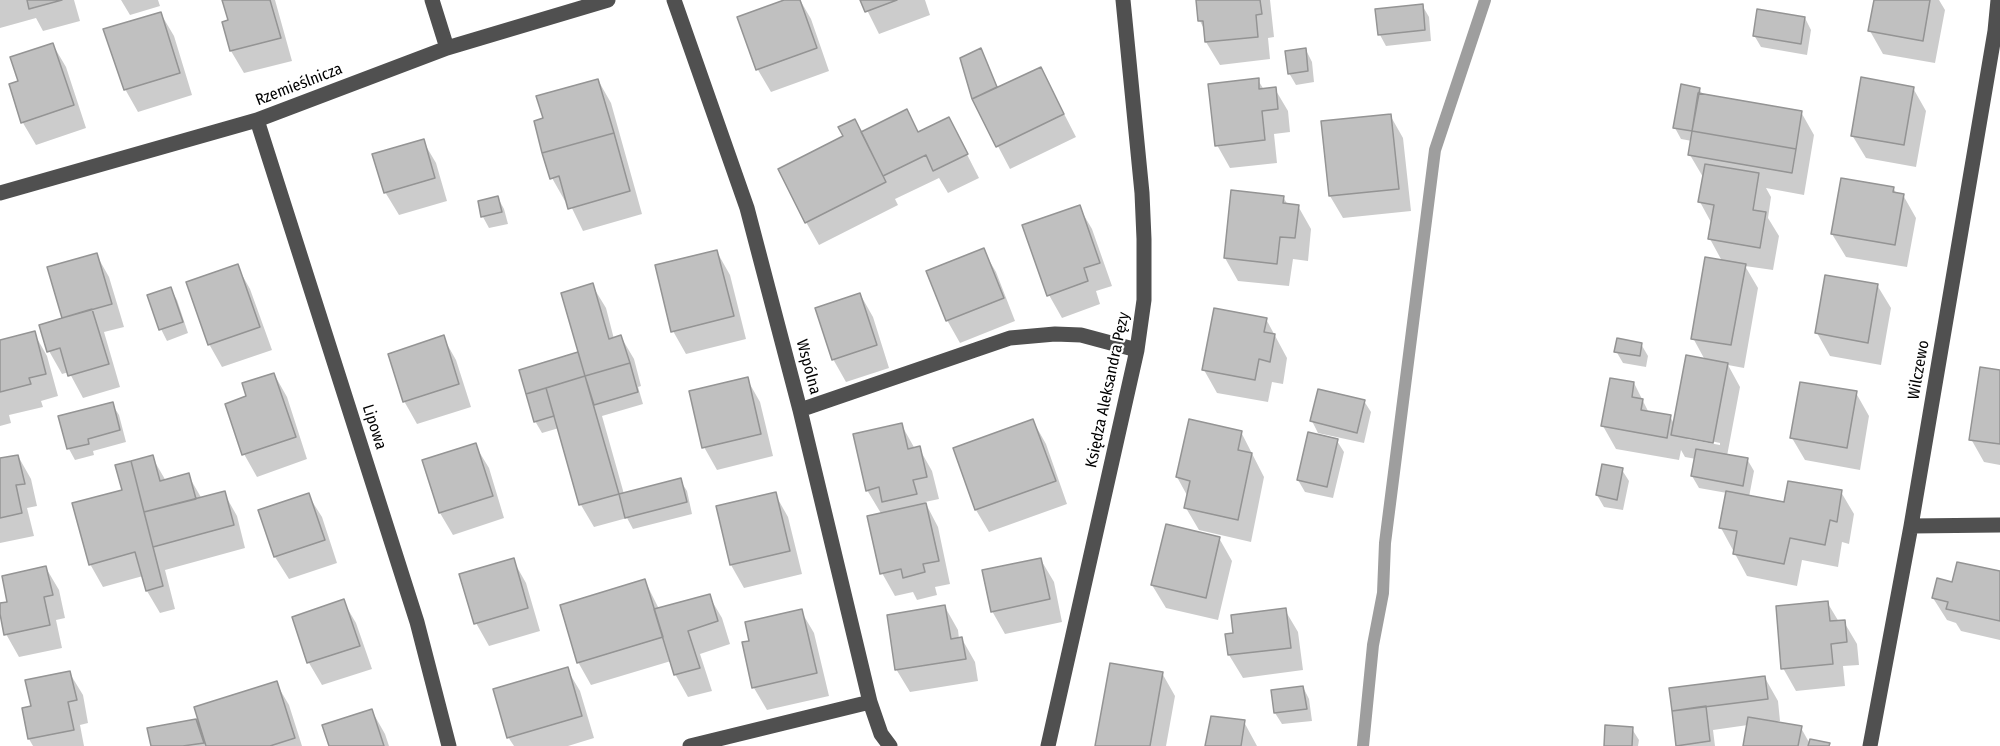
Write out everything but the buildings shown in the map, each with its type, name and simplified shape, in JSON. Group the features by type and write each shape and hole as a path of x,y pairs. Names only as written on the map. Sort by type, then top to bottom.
{"street":[{"path":"432,0 447,48"},
{"name":"Rzemieślnicza","path":"0,194 257,120 447,48 608,0"},
{"name":"Wspólna","path":"674,0 747,208 800,410 870,702 881,734 890,746"},
{"name":"Księdza Aleksandra Pęzy","path":"1048,746 1137,350 1144,300 1142,194 1123,0"},
{"name":"Wilczewo","path":"1870,746 1911,526 1995,31 1998,0"},
{"name":"Lipowa","path":"257,120 417,622 449,746"},
{"path":"800,410 1010,338 1055,334 1081,335 1137,350"},
{"path":"1911,526 2000,525"},
{"path":"690,746 870,702"}],"waterway":[{"path":"1363,746 1373,645 1383,593 1385,543 1435,150 1485,0"}]}
